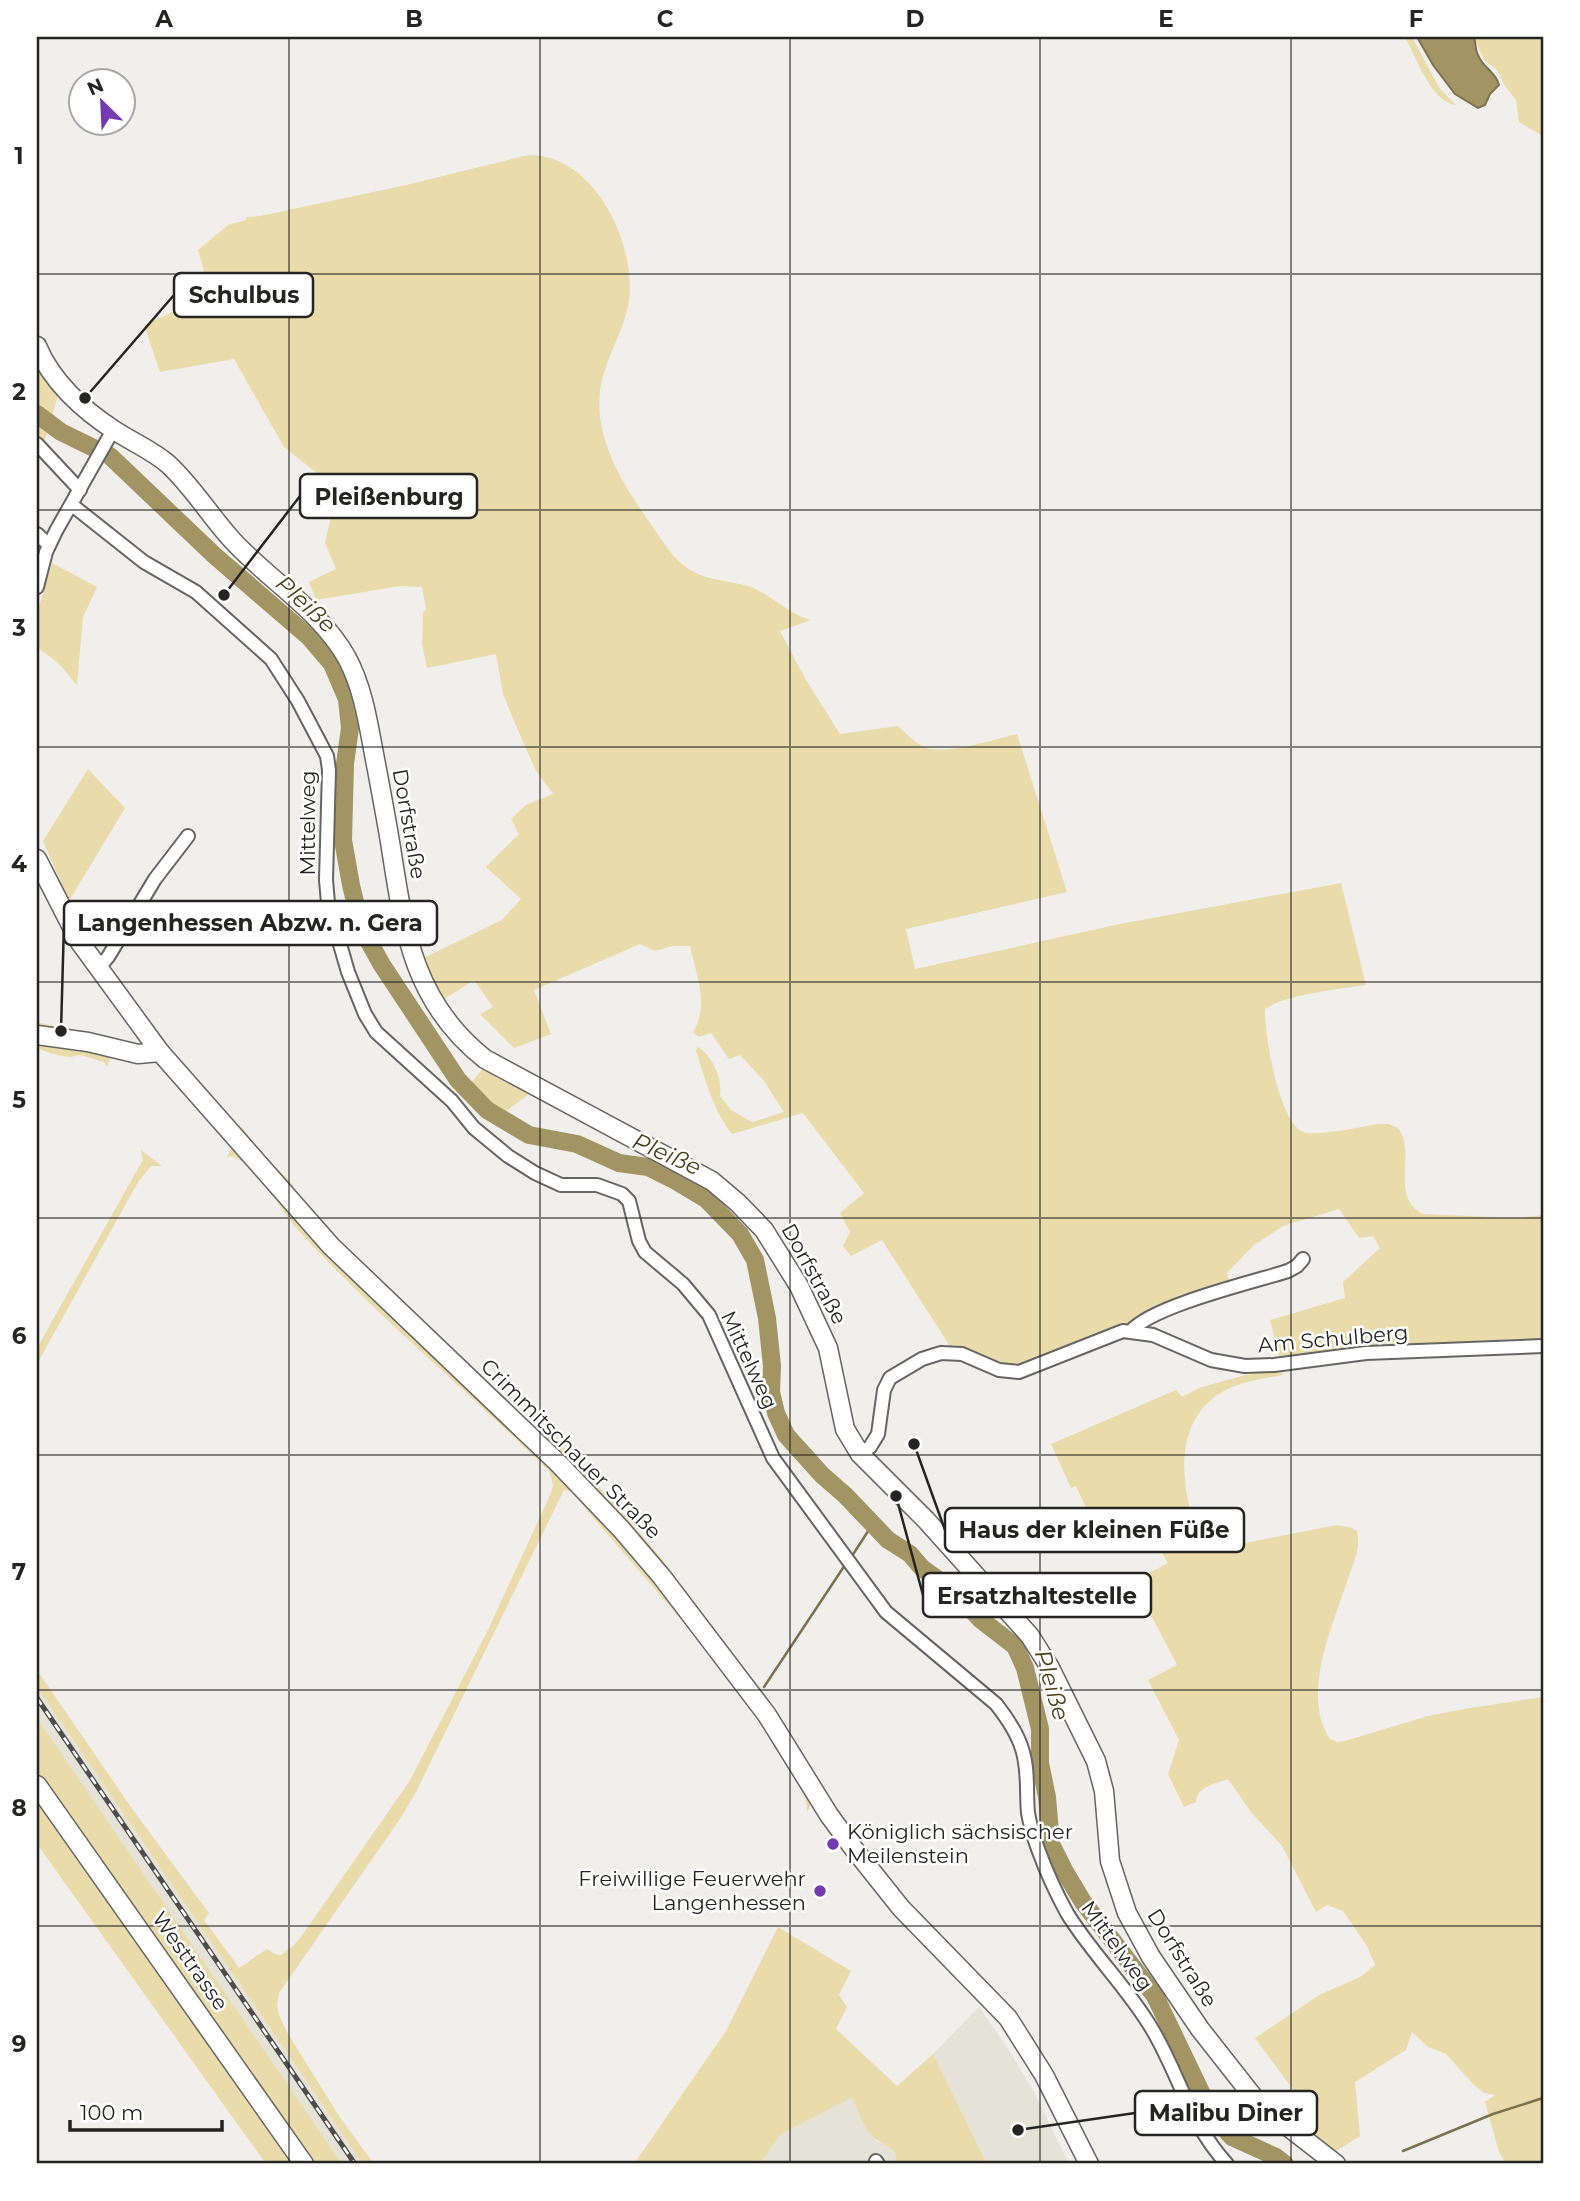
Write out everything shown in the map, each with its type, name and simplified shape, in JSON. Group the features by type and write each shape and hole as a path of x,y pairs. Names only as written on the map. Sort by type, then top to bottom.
{"street":[{"name":"Dorfstraße","path":"37,346 53,376 109,435 155,454 169,465 232,540 318,622 346,657 363,696 400,908 414,963 449,1025 485,1059 712,1181 764,1230 784,1258 817,1320 828,1348 845,1429 860,1454 926,1520 1037,1645 1096,1761 1104,1791 1110,1861 1135,1932 1200,2029 1259,2104 1336,2164"},
{"path":"37,587 49,545 109,435"},
{"path":"37,444 80,489"},
{"name":"Mittelweg","path":"72,505 144,562 196,592 271,659 327,756 328,903 348,972 369,1022 385,1042 452,1101 474,1128 508,1156 561,1185 597,1185 622,1194 629,1200 639,1241 645,1252 683,1284 709,1315 773,1458 886,1612 996,1704 1010,1721 1023,1750 1029,1816 1038,1849 1067,1912 1132,1996 1168,2058 1185,2101 1211,2147 1227,2164"},
{"path":"37,534 49,545"},
{"path":"98,969 155,879 188,836"},
{"name":"Crimmitschauer Straße","path":"37,859 64,915 98,969 160,1052 331,1246 558,1463 645,1556 767,1715 829,1815 876,1877 901,1908 1008,2018 1045,2075 1089,2164"},
{"path":"37,1035 88,1042 138,1054 160,1052"},
{"path":"860,1454 870,1447 878,1434 886,1382 902,1369 922,1359 941,1353 958,1353 999,1370 1019,1372 1115,1333 1131,1331 1142,1321 1185,1302 1288,1271 1303,1259"},
{"name":"Am Schulberg","path":"1131,1331 1153,1335 1211,1360 1245,1366 1274,1365 1366,1353 1543,1346"},
{"name":"Westtrasse","path":"37,1785 304,2164"}],"shaded area":[{"path":"1405,37 1412,37 1440,89 1456,105 1439,96 1432,87"},
{"path":"1417,37 1474,37 1480,59 1499,85 1490,94 1485,105 1478,108 1455,94 1433,65"},
{"path":"1474,37 1543,37 1543,136 1519,122 1516,100 1497,70 1484,60"},
{"path":"528,155 552,159 573,169 591,185 618,228 629,277 629,300 602,379 599,410 602,429 607,447 624,482 673,555 693,572 751,587 795,614 811,620 780,631 806,680 840,734 898,726 924,747 945,749 970,746 1017,734 1067,892 906,929 915,969 1120,924 1341,883 1366,985 1286,999 1265,1009 1270,1056 1287,1112 1294,1125 1309,1133 1379,1124 1398,1128 1405,1150 1407,1197 1423,1214 1517,1218 1543,1215 1543,1341 1375,1347 1279,1356 1270,1320 1345,1298 1343,1282 1380,1248 1373,1236 1359,1238 1339,1209 1283,1226 1254,1245 1227,1273 1231,1287 1019,1371 953,1351 882,1240 851,1256 843,1246 850,1232 840,1213 864,1193 803,1113 732,1134 725,1125 706,1083 696,1050 698,1047 712,1062 720,1083 720,1096 731,1110 752,1122 784,1112 764,1081 740,1055 729,1059 711,1033 699,1037 693,1032 701,1012 701,1001 690,946 673,946 655,951 640,944 534,990 551,1034 514,1048 480,1014 493,1007 474,980 437,1004 415,962 502,920 521,899 486,867 519,834 511,819 526,805 553,794 536,771 503,694 496,654 427,668 422,644 423,613 426,609 422,587 400,586 316,600 309,582 336,569 325,543 331,516 323,478 284,447 234,359 160,372 144,325 211,295 198,250 228,225 246,220 246,217 406,185"},
{"path":"37,368 58,395 43,447 37,440"},
{"path":"52,563 97,587 83,617 77,685 57,662 37,647 37,613"},
{"path":"88,769 125,808 69,901 43,841"},
{"path":"37,1022 117,1041 107,1067 104,1062 80,1055 70,1057 37,1048"},
{"path":"485,1066 533,1091 505,1112 491,1107 469,1085"},
{"path":"242,1127 265,1157 290,1181 300,1198 350,1252 537,1433 554,1436 561,1441 573,1463 612,1500 661,1558 769,1701 820,1784 807,1812 803,1792 797,1781 738,1691 684,1623 571,1491 564,1490 416,1792 279,1993 279,2015 287,2032 339,2116 374,2164 363,2164 37,1687 37,1670 133,1810 209,1913 204,1920 239,1968 267,1949 281,1955 303,1934 409,1782 487,1632 551,1493 553,1485 549,1471 328,1261 298,1230 258,1176 239,1160 230,1156 226,1159"},
{"path":"141,1150 162,1166 151,1166 138,1182 37,1364 37,1348 143,1160"},
{"path":"1281,1365 1283,1375 1246,1382 1228,1389 1201,1410 1188,1436 1185,1481 1195,1527 1204,1542 1214,1549 1337,1525 1357,1531 1356,1555 1328,1637 1319,1680 1318,1701 1322,1721 1330,1739 1345,1741 1428,1716 1543,1697 1543,2164 1506,2164 1499,2152 1485,2102 1495,2095 1484,2093 1446,2054 1428,2047 1412,2032 1406,2050 1355,2082 1360,2136 1330,2155 1301,2133 1314,2118 1255,2038 1319,1995 1360,1977 1375,1965 1367,1946 1343,1911 1327,1905 1316,1912 1282,1846 1251,1812 1228,1779 1203,1789 1196,1802 1184,1807 1168,1774 1179,1740 1148,1680 1177,1665 1152,1617 1141,1577 1168,1563 1150,1533 1122,1549 1100,1511 1090,1516 1076,1486 1071,1488 1051,1444 1176,1390 1182,1397 1199,1388"},
{"path":"37,1687 363,2164 342,2164 72,1770 37,1718"},
{"path":"37,1718 342,2164 266,2164 37,1844"},
{"path":"778,1927 851,1971 839,1995 847,2007 836,2029 897,2086 933,2054 987,2164 896,2164 893,2150 873,2137 866,2128 852,2097 781,2134 760,2164 634,2164 726,2031"},
{"path":"979,2007 1035,2094 1069,2164 987,2164 933,2054"},
{"path":"852,2096 872,2136 878,2142 890,2146 897,2158 896,2164 760,2164 781,2134"}],"waterway":[{"name":"Pleiße","path":"37,414 61,432 110,456 214,555 309,637 332,664 347,699 350,728 345,764 343,840 358,914 382,965 458,1080 487,1110 529,1135 577,1144 619,1163 648,1167 676,1181 706,1199 740,1234 755,1260 767,1318 772,1366 771,1392 776,1413 786,1435 888,1540 910,1554 922,1568 955,1592 980,1619 1015,1646 1025,1668 1040,1729 1040,1763 1047,1797 1051,1844 1065,1872 1083,1902 1155,1996 1211,2113 1232,2137 1276,2157 1285,2164"},
{"path":"852,1556 872,1525"},
{"path":"764,1687 845,1565"},
{"path":"1403,2151 1493,2114 1543,2098"}],"railway":[{"path":"37,1698 355,2164"}],"place":[{"name":"Schulbus","path":"85,398"},
{"name":"Pleißenburg","path":"224,595"},
{"name":"Langenhessen Abzw. n. Gera","path":"61,1031"},
{"name":"Haus der kleinen Füße","path":"914,1444"},
{"name":"Ersatzhaltestelle","path":"896,1496"},
{"name":"Königlich sächsischer Meilenstein","path":"833,1844"},
{"name":"Freiwillige Feuerwehr Langenhessen","path":"820,1891"},
{"name":"Malibu Diner","path":"1018,2130"}]}
